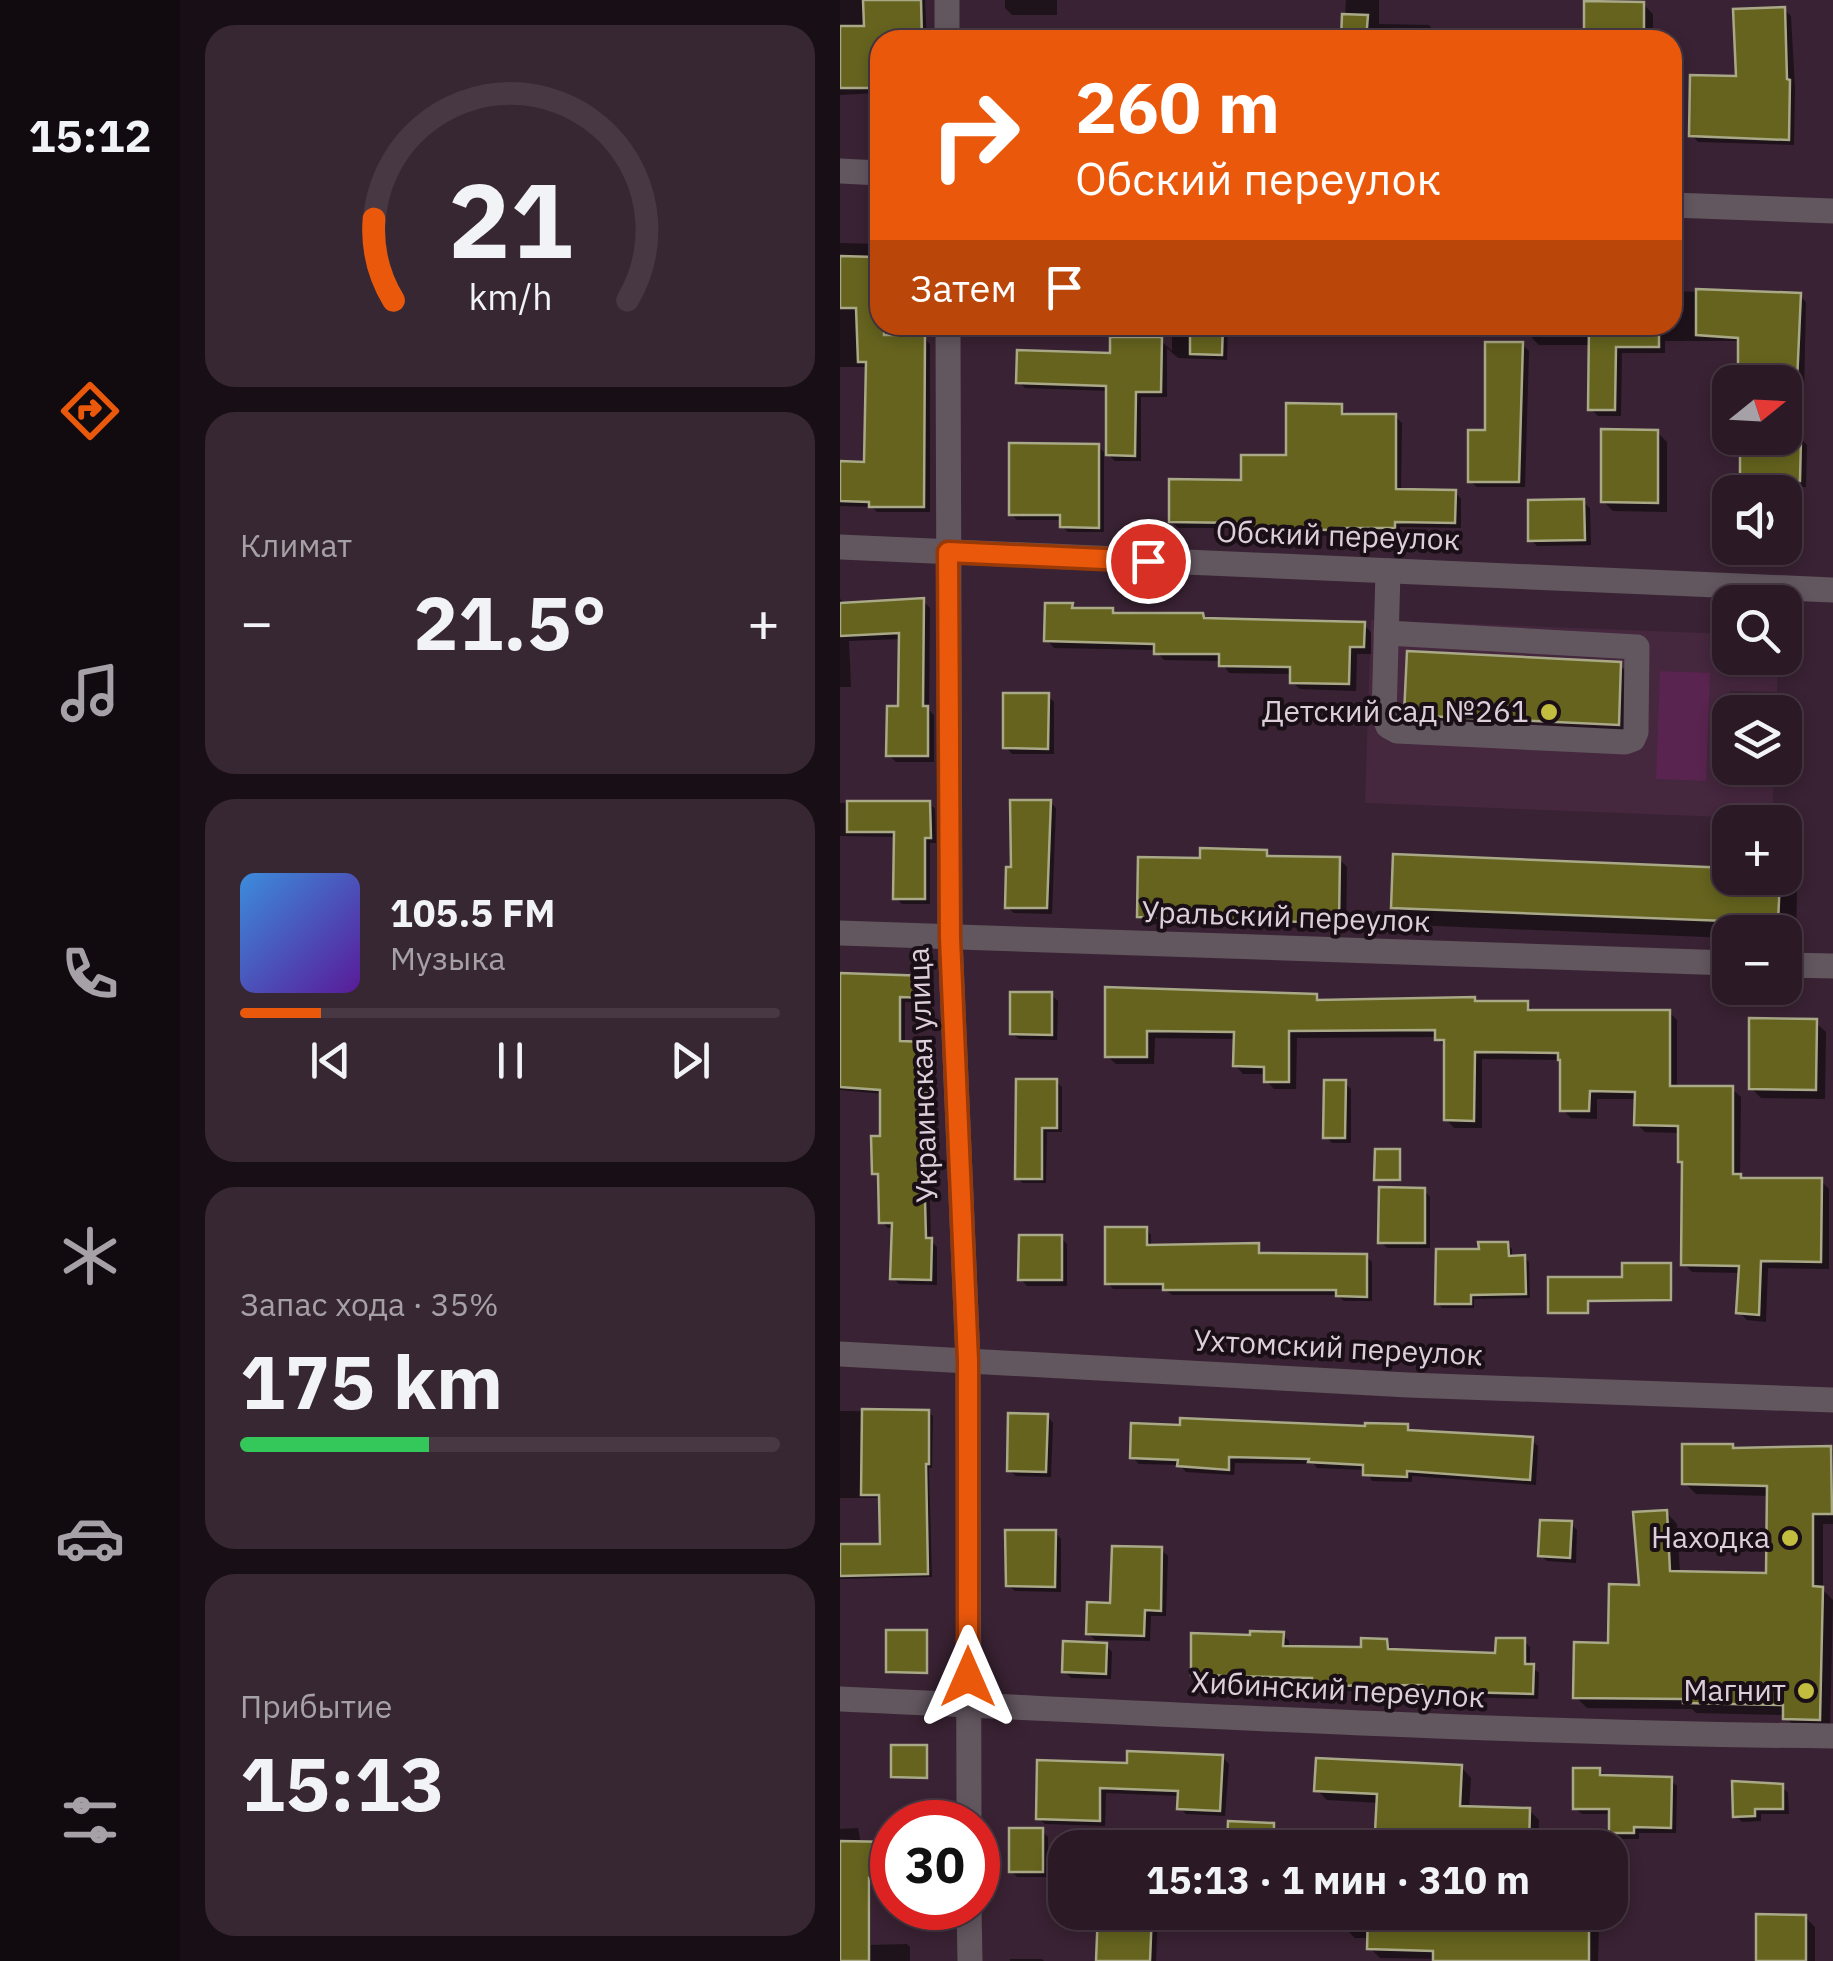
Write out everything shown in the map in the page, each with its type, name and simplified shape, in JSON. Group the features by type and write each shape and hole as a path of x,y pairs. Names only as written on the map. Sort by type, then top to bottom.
{"street":[{"path":"947,0 947,30"},
{"path":"840,171 870,172"},
{"path":"1682,205 1833,211"},
{"name":"Украинская улица","path":"948,335 950,938 968,1361 969,1800"},
{"name":"Обский переулок","path":"840,547 1833,590"},
{"path":"1386,633 1638,647 1636,732 1625,742 1396,732 1384,716 1386,633 1388,571"},
{"name":"Уральский переулок","path":"840,933 1712,962"},
{"path":"1802,965 1833,966"},
{"name":"Ухтомский переулок","path":"840,1354 1408,1385 1833,1400"},
{"name":"Хибинский переулок","path":"840,1699 1384,1726 1607,1734 1833,1736"},
{"path":"969,1930 970,1961"}],"shaded area":[{"name":"Детский сад №261","path":"1371,620 1712,633 1712,675 1778,675 1777,692 1730,691 1730,695 1712,695 1712,785 1773,785 1773,805 1712,805 1712,817 1365,803"},
{"path":"1660,671 1710,673 1706,781 1656,779"}],"building":[{"path":"863,0 921,0 922,30 870,30 870,88 840,88 840,26 864,26"},
{"path":"1584,1 1644,2 1644,30 1584,30"},
{"path":"1785,7 1789,140 1689,136 1690,75 1736,76 1733,9"},
{"path":"1342,14 1368,15 1367,30 1341,30"},
{"path":"840,256 870,257 870,335 925,335 924,507 869,507 869,502 840,501 840,461 864,462 866,362 858,362 856,308 840,308"},
{"path":"1696,289 1801,293 1798,365 1738,365 1738,338 1696,335"},
{"path":"1190,335 1223,335 1222,355 1190,354"},
{"path":"1589,335 1659,335 1659,347 1616,347 1615,410 1588,410"},
{"path":"1110,337 1162,337 1161,392 1136,392 1135,456 1106,455 1106,386 1016,383 1017,350 1110,353"},
{"path":"1485,342 1523,342 1519,482 1468,482 1468,430 1485,430"},
{"path":"1286,403 1342,404 1342,414 1396,414 1396,489 1456,490 1455,523 1395,522 1395,528 1334,530 1240,529 1240,523 1169,522 1169,479 1241,480 1241,455 1286,455"},
{"path":"1601,429 1658,430 1658,503 1601,502"},
{"path":"1009,443 1099,444 1099,528 1060,527 1060,515 1009,515"},
{"path":"1740,455 1801,455 1800,475 1740,475"},
{"path":"1584,499 1585,540 1528,541 1528,500"},
{"path":"924,598 923,706 928,706 928,756 886,756 887,706 898,706 899,633 840,636 840,603"},
{"path":"1045,603 1073,603 1072,608 1113,608 1113,613 1203,613 1204,618 1365,622 1364,647 1350,647 1349,684 1290,683 1290,667 1219,666 1219,654 1154,654 1154,644 1044,641"},
{"path":"1407,651 1621,662 1619,725 1404,715"},
{"path":"1003,693 1049,693 1048,749 1003,748"},
{"path":"1010,800 1051,800 1047,908 1005,908 1006,867 1011,867"},
{"path":"847,801 930,801 931,838 925,838 925,899 893,899 894,832 847,832"},
{"path":"1200,848 1267,850 1267,856 1340,857 1339,923 1137,917 1138,857 1200,858"},
{"path":"1393,854 1712,867 1712,895 1779,895 1778,915 1712,915 1712,920 1391,908"},
{"path":"840,973 929,976 928,998 900,997 900,1041 927,1042 923,1093 928,1093 929,1124 923,1124 926,1238 932,1238 931,1280 890,1279 892,1223 879,1223 878,1174 872,1174 871,1136 880,1136 880,1090 840,1087"},
{"path":"1105,987 1317,994 1317,1000 1475,997 1475,1001 1528,1001 1528,1010 1670,1010 1670,1086 1733,1086 1733,1174 1741,1174 1741,1178 1822,1178 1821,1262 1761,1261 1759,1315 1736,1313 1739,1266 1681,1265 1682,1162 1678,1162 1678,1126 1634,1125 1635,1092 1590,1091 1589,1111 1560,1111 1558,1053 1475,1052 1474,1121 1444,1120 1444,1040 1435,1040 1435,1030 1289,1031 1289,1082 1264,1082 1264,1067 1233,1066 1234,1032 1147,1031 1147,1057 1105,1057"},
{"path":"1010,992 1052,992 1052,1035 1010,1034"},
{"path":"1749,1018 1817,1019 1816,1090 1749,1089"},
{"path":"1016,1079 1057,1079 1057,1128 1042,1128 1042,1179 1015,1179"},
{"path":"1324,1080 1346,1080 1345,1138 1323,1138"},
{"path":"1375,1149 1400,1149 1400,1180 1374,1180"},
{"path":"1379,1187 1425,1188 1425,1243 1378,1243"},
{"path":"1105,1227 1147,1227 1147,1245 1259,1243 1259,1253 1367,1254 1367,1297 1336,1296 1336,1290 1163,1290 1163,1284 1105,1284"},
{"path":"1019,1235 1062,1235 1062,1280 1018,1280"},
{"path":"1478,1242 1508,1242 1509,1256 1525,1255 1526,1294 1471,1295 1471,1304 1435,1304 1436,1249 1479,1249"},
{"path":"1622,1263 1671,1263 1671,1300 1588,1301 1588,1313 1548,1313 1548,1277 1622,1277"},
{"path":"862,1409 929,1410 928,1574 840,1576 840,1544 880,1544 879,1495 861,1495"},
{"path":"1008,1413 1048,1414 1046,1472 1007,1471"},
{"path":"1180,1418 1365,1426 1408,1424 1408,1430 1533,1437 1530,1480 1407,1471 1407,1477 1363,1475 1363,1465 1308,1462 1309,1459 1229,1457 1229,1470 1177,1466 1178,1460 1130,1458 1131,1423 1180,1425"},
{"path":"1682,1444 1733,1444 1733,1448 1831,1446 1832,1514 1813,1514 1813,1586 1823,1587 1820,1720 1783,1719 1783,1705 1573,1698 1574,1642 1608,1643 1609,1584 1639,1585 1633,1512 1667,1510 1670,1571 1766,1573 1767,1486 1682,1484"},
{"path":"1540,1520 1572,1521 1570,1558 1538,1556"},
{"path":"1005,1530 1056,1530 1055,1587 1006,1586"},
{"path":"1112,1546 1162,1547 1161,1611 1145,1610 1144,1636 1086,1634 1087,1602 1110,1603"},
{"path":"886,1630 927,1630 927,1673 886,1672"},
{"path":"1250,1631 1284,1632 1283,1646 1361,1647 1361,1638 1387,1639 1388,1649 1495,1653 1496,1638 1525,1638 1525,1664 1534,1664 1533,1694 1422,1691 1422,1685 1312,1686 1312,1678 1191,1675 1191,1633 1250,1635"},
{"path":"1063,1641 1107,1643 1106,1674 1062,1672"},
{"path":"891,1745 927,1745 927,1778 891,1777"},
{"path":"1127,1751 1223,1755 1220,1811 1177,1809 1178,1791 1100,1788 1100,1821 1036,1819 1037,1760 1127,1763"},
{"path":"1316,1758 1462,1765 1460,1806 1530,1808 1529,1830 1375,1830 1377,1794 1314,1791"},
{"path":"1573,1768 1600,1768 1600,1775 1672,1777 1671,1828 1634,1827 1634,1833 1609,1830 1609,1809 1573,1809"},
{"path":"1732,1781 1783,1784 1783,1809 1755,1809 1755,1816 1733,1817"},
{"path":"1228,1821 1274,1823 1274,1830 1228,1830"},
{"path":"1009,1828 1043,1828 1043,1872 1009,1872"},
{"path":"840,1841 870,1842 869,1961 840,1961"},
{"path":"1756,1914 1806,1915 1806,1961 1756,1961"},
{"path":"1097,1930 1151,1930 1150,1961 1096,1961"},
{"path":"1368,1930 1589,1930 1589,1961 1433,1961 1433,1951 1367,1949"}],"place":[{"name":"Детский сад №261","path":"1549,712"},
{"name":"Находка","path":"1790,1538"},
{"name":"Магнит","path":"1806,1691"}],"route":[{"path":"968,1677 968,1361 950,938 948,552 1148,561"}]}
